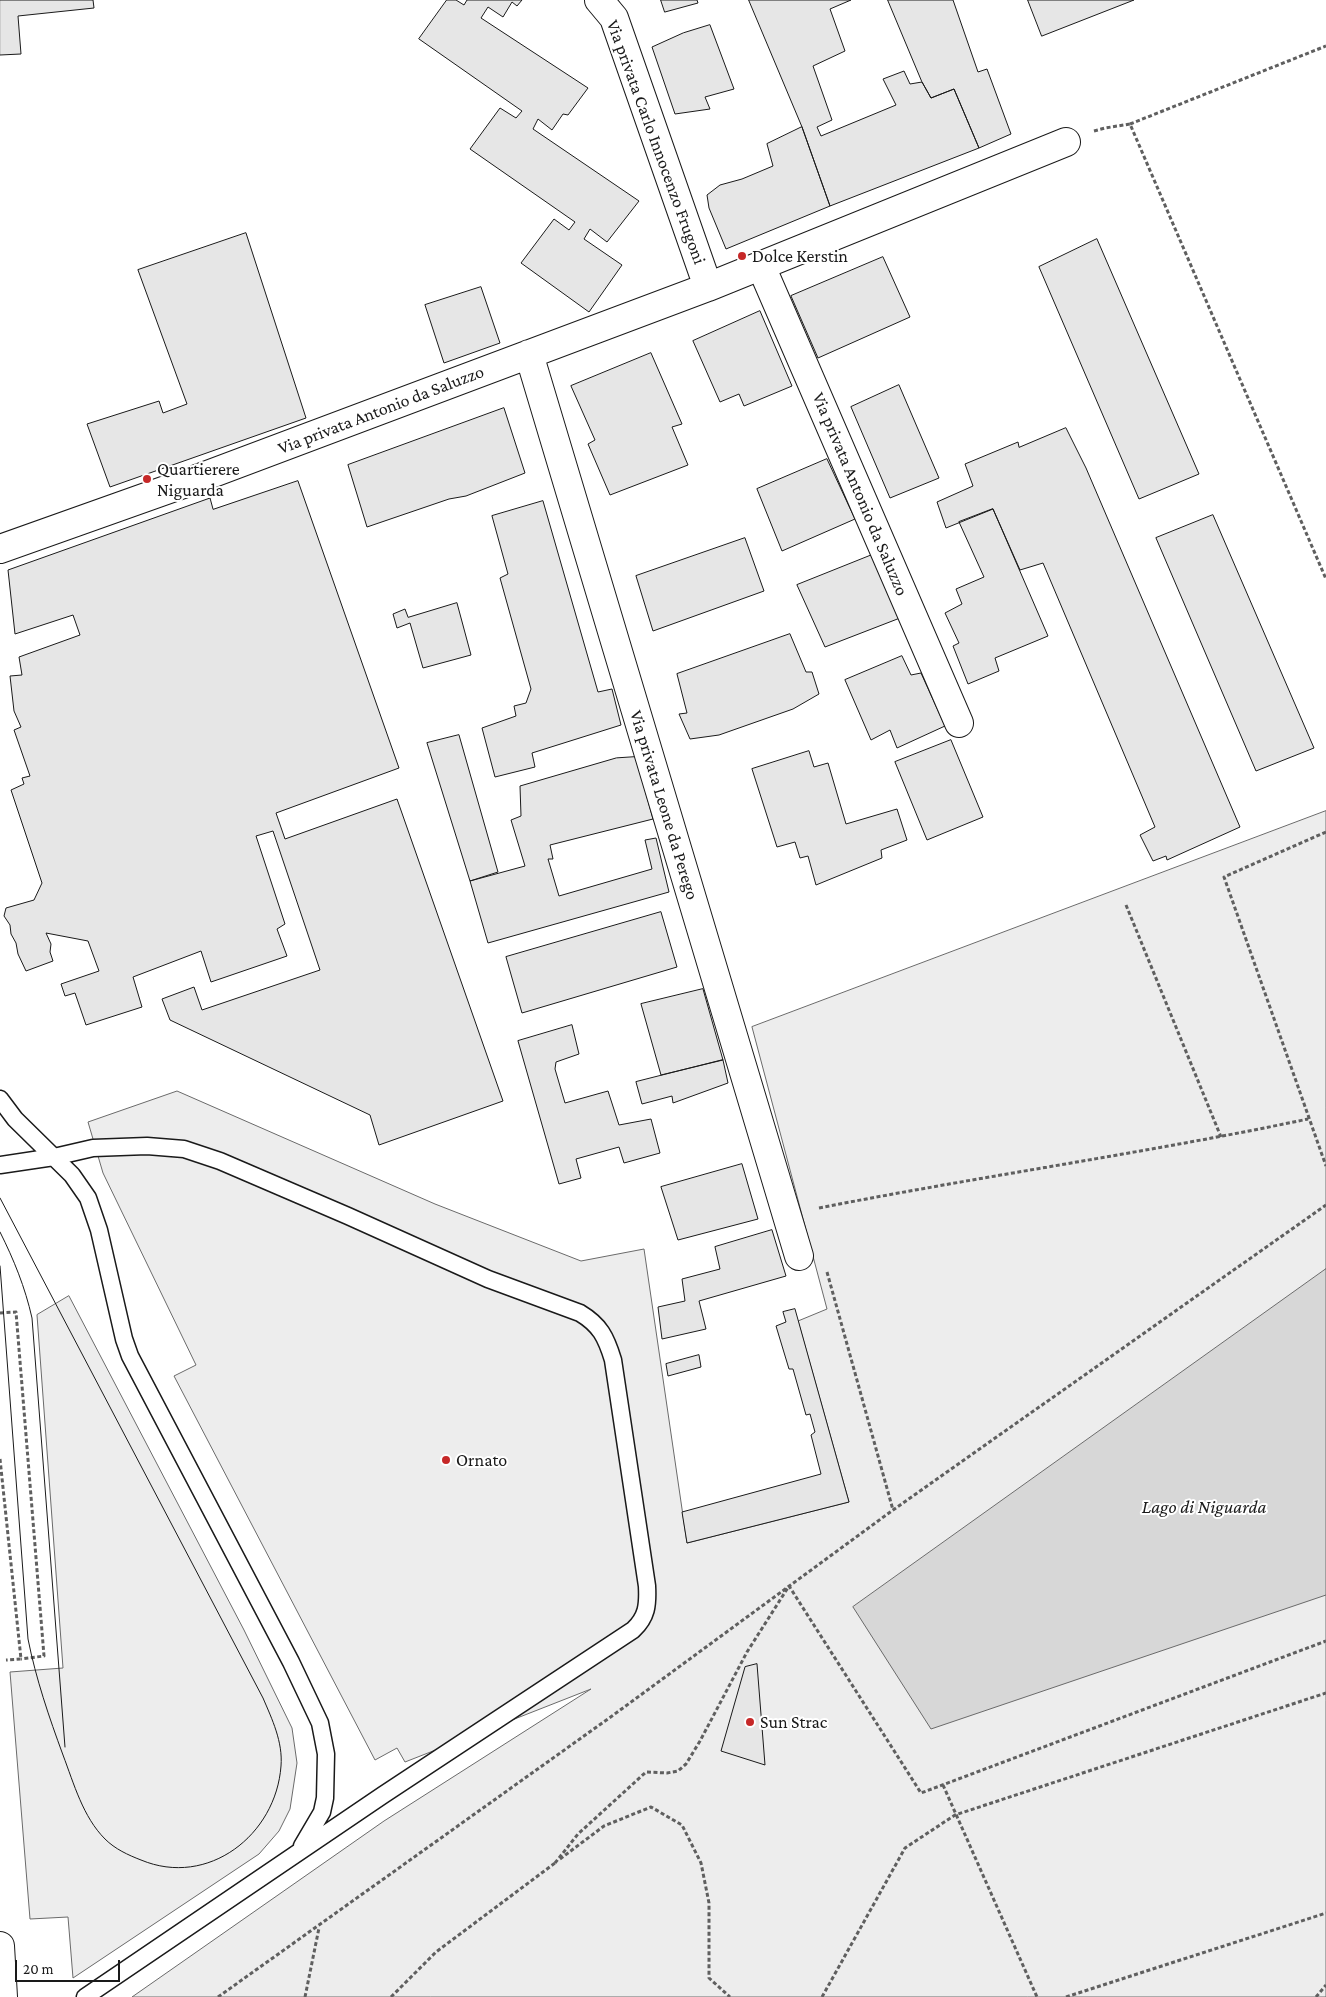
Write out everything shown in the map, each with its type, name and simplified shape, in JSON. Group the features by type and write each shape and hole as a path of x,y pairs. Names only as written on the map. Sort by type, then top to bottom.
{"street":[{"name":"Via privata Carlo Innocenzo Frugoni","path":"598,0 614,18 708,287"},
{"name":"Via privata Antonio da Saluzzo","path":"0,549 152,496 708,287 1066,142"},
{"name":"Via privata Antonio da Saluzzo","path":"761,266 959,723"},
{"name":"Via privata Leone da Perego","path":"529,354 799,1256"},
{"path":"0,1946 3,1997"}],"lane":[{"path":"0,1099 15,1119 72,1175 88,1198 99,1230 124,1339 130,1356 291,1662 320,1723 326,1754 325,1798 318,1821 298,1852"},
{"path":"0,1165 54,1157 93,1148 167,1147 200,1153 348,1216 488,1279 580,1313 594,1321 609,1346 613,1360 647,1586 646,1614 641,1623 633,1630 298,1852 85,1997"}],"path":[{"path":"1066,142 1105,128 1130,124 1326,46"},
{"path":"1130,124 1326,579"},
{"path":"1326,832 1224,877 1326,1166"},
{"path":"1126,905 1221,1137"},
{"path":"810,1210 1221,1137 1308,1119"},
{"path":"218,1997 319,1927 893,1510 1326,1204"},
{"path":"825,1265 893,1510"},
{"path":"0,1313 16,1312 44,1656 6,1660"},
{"path":"0,1459 21,1659"},
{"path":"790,1586 921,1793 1326,1641"},
{"path":"555,1863 578,1834 646,1772 667,1773 678,1771 686,1764 747,1652 790,1586"},
{"path":"822,1997 905,1848 955,1815 1326,1694"},
{"path":"943,1785 1037,1997"},
{"path":"391,1997 436,1952 604,1826 651,1807 682,1825 702,1863 707,1895 709,1978 730,1997"},
{"path":"1066,1997 1326,1913"},
{"path":"305,1997 319,1927"},
{"path":"1316,1997 1326,1985"}],"shaded area":[{"path":"1326,811 1326,1997 132,1997 384,1821 591,1689 405,1762 397,1748 375,1760 174,1376 196,1365 103,1173 88,1122 177,1091 435,1204 581,1261 644,1249 687,1543 849,1502 798,1321 827,1309 752,1027"},
{"path":"69,1296 244,1630 292,1728 297,1763 290,1809 279,1831 259,1854 73,1978 68,1917 30,1919 10,1672 63,1668 37,1315"}],"water":[{"name":"Lago di Niguarda","path":"1326,1269 1326,1595 931,1729 853,1607"}],"building":[{"path":"0,0 93,0 94,8 18,16 21,54 0,55"},
{"path":"447,0 456,0 464,5 467,0 522,0 517,6 512,2 503,17 488,7 481,18 588,88 568,115 563,114 552,130 538,119 533,129 639,201 607,242 590,229 584,239 622,265 589,312 521,263 554,219 569,230 575,222 470,149 500,108 516,118 522,111 419,39"},
{"path":"661,0 697,0 698,3 665,12"},
{"path":"749,0 851,0 830,9 845,51 813,66 832,120 817,127 821,136 896,105 883,79 904,71 910,84 922,82 931,98 954,89 979,148 830,206 802,127"},
{"path":"888,0 953,0 978,72 987,69 1011,134 979,148 954,89 931,98 922,82"},
{"path":"1028,0 1134,0 1042,36"},
{"path":"710,25 734,89 705,97 710,109 675,114 652,47 683,33"},
{"path":"802,127 830,206 726,249 709,208 707,195 720,185 742,179 773,166 767,144"},
{"path":"246,233 306,418 110,487 87,424 159,401 163,413 187,404 138,270"},
{"path":"1097,239 1199,474 1139,499 1039,267"},
{"path":"883,257 910,317 818,358 791,296"},
{"path":"481,287 500,343 444,363 425,305"},
{"path":"760,311 792,386 744,406 739,394 720,402 693,341"},
{"path":"651,353 682,424 672,427 688,465 610,495 588,444 595,440 571,386"},
{"path":"899,385 939,478 890,498 851,407"},
{"path":"504,408 525,473 466,496 449,499 367,527 348,465"},
{"path":"1066,428 1086,468 1240,827 1167,860 1166,856 1153,861 1140,835 1155,827 1043,563 1020,570 993,509 946,528 937,502 973,486 965,464 1018,442 1019,447"},
{"path":"827,459 855,519 782,551 757,489"},
{"path":"298,481 399,768 276,813 285,839 397,799 503,1101 379,1145 370,1115 170,1020 162,999 194,987 202,1010 320,970 273,831 256,836 285,924 277,929 287,956 211,982 201,951 133,977 142,1007 86,1025 75,993 65,996 61,984 99,971 88,941 46,933 51,944 50,952 53,961 26,971 11,934 10,925 4,916 6,908 34,900 42,883 11,790 24,784 22,778 30,776 14,730 21,727 14,711 10,676 22,675 19,657 80,635 73,615 15,634 8,570 210,498 213,509"},
{"path":"543,501 598,692 612,689 621,725 532,753 535,767 495,777 482,728 516,716 514,706 526,703 531,689 500,578 508,574 492,516"},
{"path":"993,509 1048,636 995,658 999,671 968,684 953,646 959,643 945,613 962,604 956,589 984,577 959,522"},
{"path":"1213,515 1314,748 1256,771 1156,538"},
{"path":"745,538 764,591 653,631 636,576"},
{"path":"872,555 900,618 825,647 797,585"},
{"path":"457,603 471,655 423,668 410,623 397,628 393,614 405,609 408,617"},
{"path":"790,634 806,672 812,672 819,694 793,709 719,735 690,739 679,714 687,713 677,674"},
{"path":"902,656 911,675 921,673 945,726 897,748 890,730 871,740 845,680"},
{"path":"459,735 498,872 470,881 427,743"},
{"path":"951,740 983,817 927,840 895,762"},
{"path":"809,751 814,767 828,763 846,824 897,809 907,840 881,850 882,858 816,885 808,856 800,858 795,842 777,847 752,769"},
{"path":"636,757 653,819 550,845 553,859 548,859 559,896 652,869 645,840 656,838 669,892 488,943 470,881 525,866 511,820 521,816 520,786 616,758"},
{"path":"661,912 677,967 522,1013 506,957"},
{"path":"703,989 723,1060 661,1075 641,1004"},
{"path":"572,1025 579,1054 556,1062 555,1069 565,1103 608,1091 619,1125 651,1119 660,1153 624,1163 619,1147 576,1159 581,1178 559,1184 518,1041"},
{"path":"723,1060 728,1083 673,1103 672,1096 642,1104 636,1082"},
{"path":"742,1164 758,1219 678,1240 661,1187"},
{"path":"772,1230 786,1276 699,1301 706,1329 662,1339 658,1307 685,1301 682,1279 720,1269 715,1247"},
{"path":"795,1309 849,1502 687,1543 682,1512 821,1474 811,1435 815,1432 810,1414 806,1415 793,1369 789,1369 776,1326 786,1322 783,1312"},
{"path":"699,1355 701,1367 668,1376 666,1364"},
{"path":"757,1664 765,1765 721,1751 745,1667"}],"tram line":[{"path":"0,1198 263,1698 276,1731 280,1748 281,1766 276,1791 266,1814 252,1833 234,1849 213,1861 190,1867 166,1867 141,1860 122,1851 113,1846 97,1830 75,1789 48,1712 28,1639 0,1266"},
{"path":"0,1232 19,1274 32,1318 65,1747"}],"place":[{"name":"Dolce Kerstin","path":"742,256"},
{"name":"Quartierere Niguarda","path":"147,479"},
{"name":"Ornato","path":"446,1460"},
{"name":"Sun Strac","path":"750,1722"}]}
